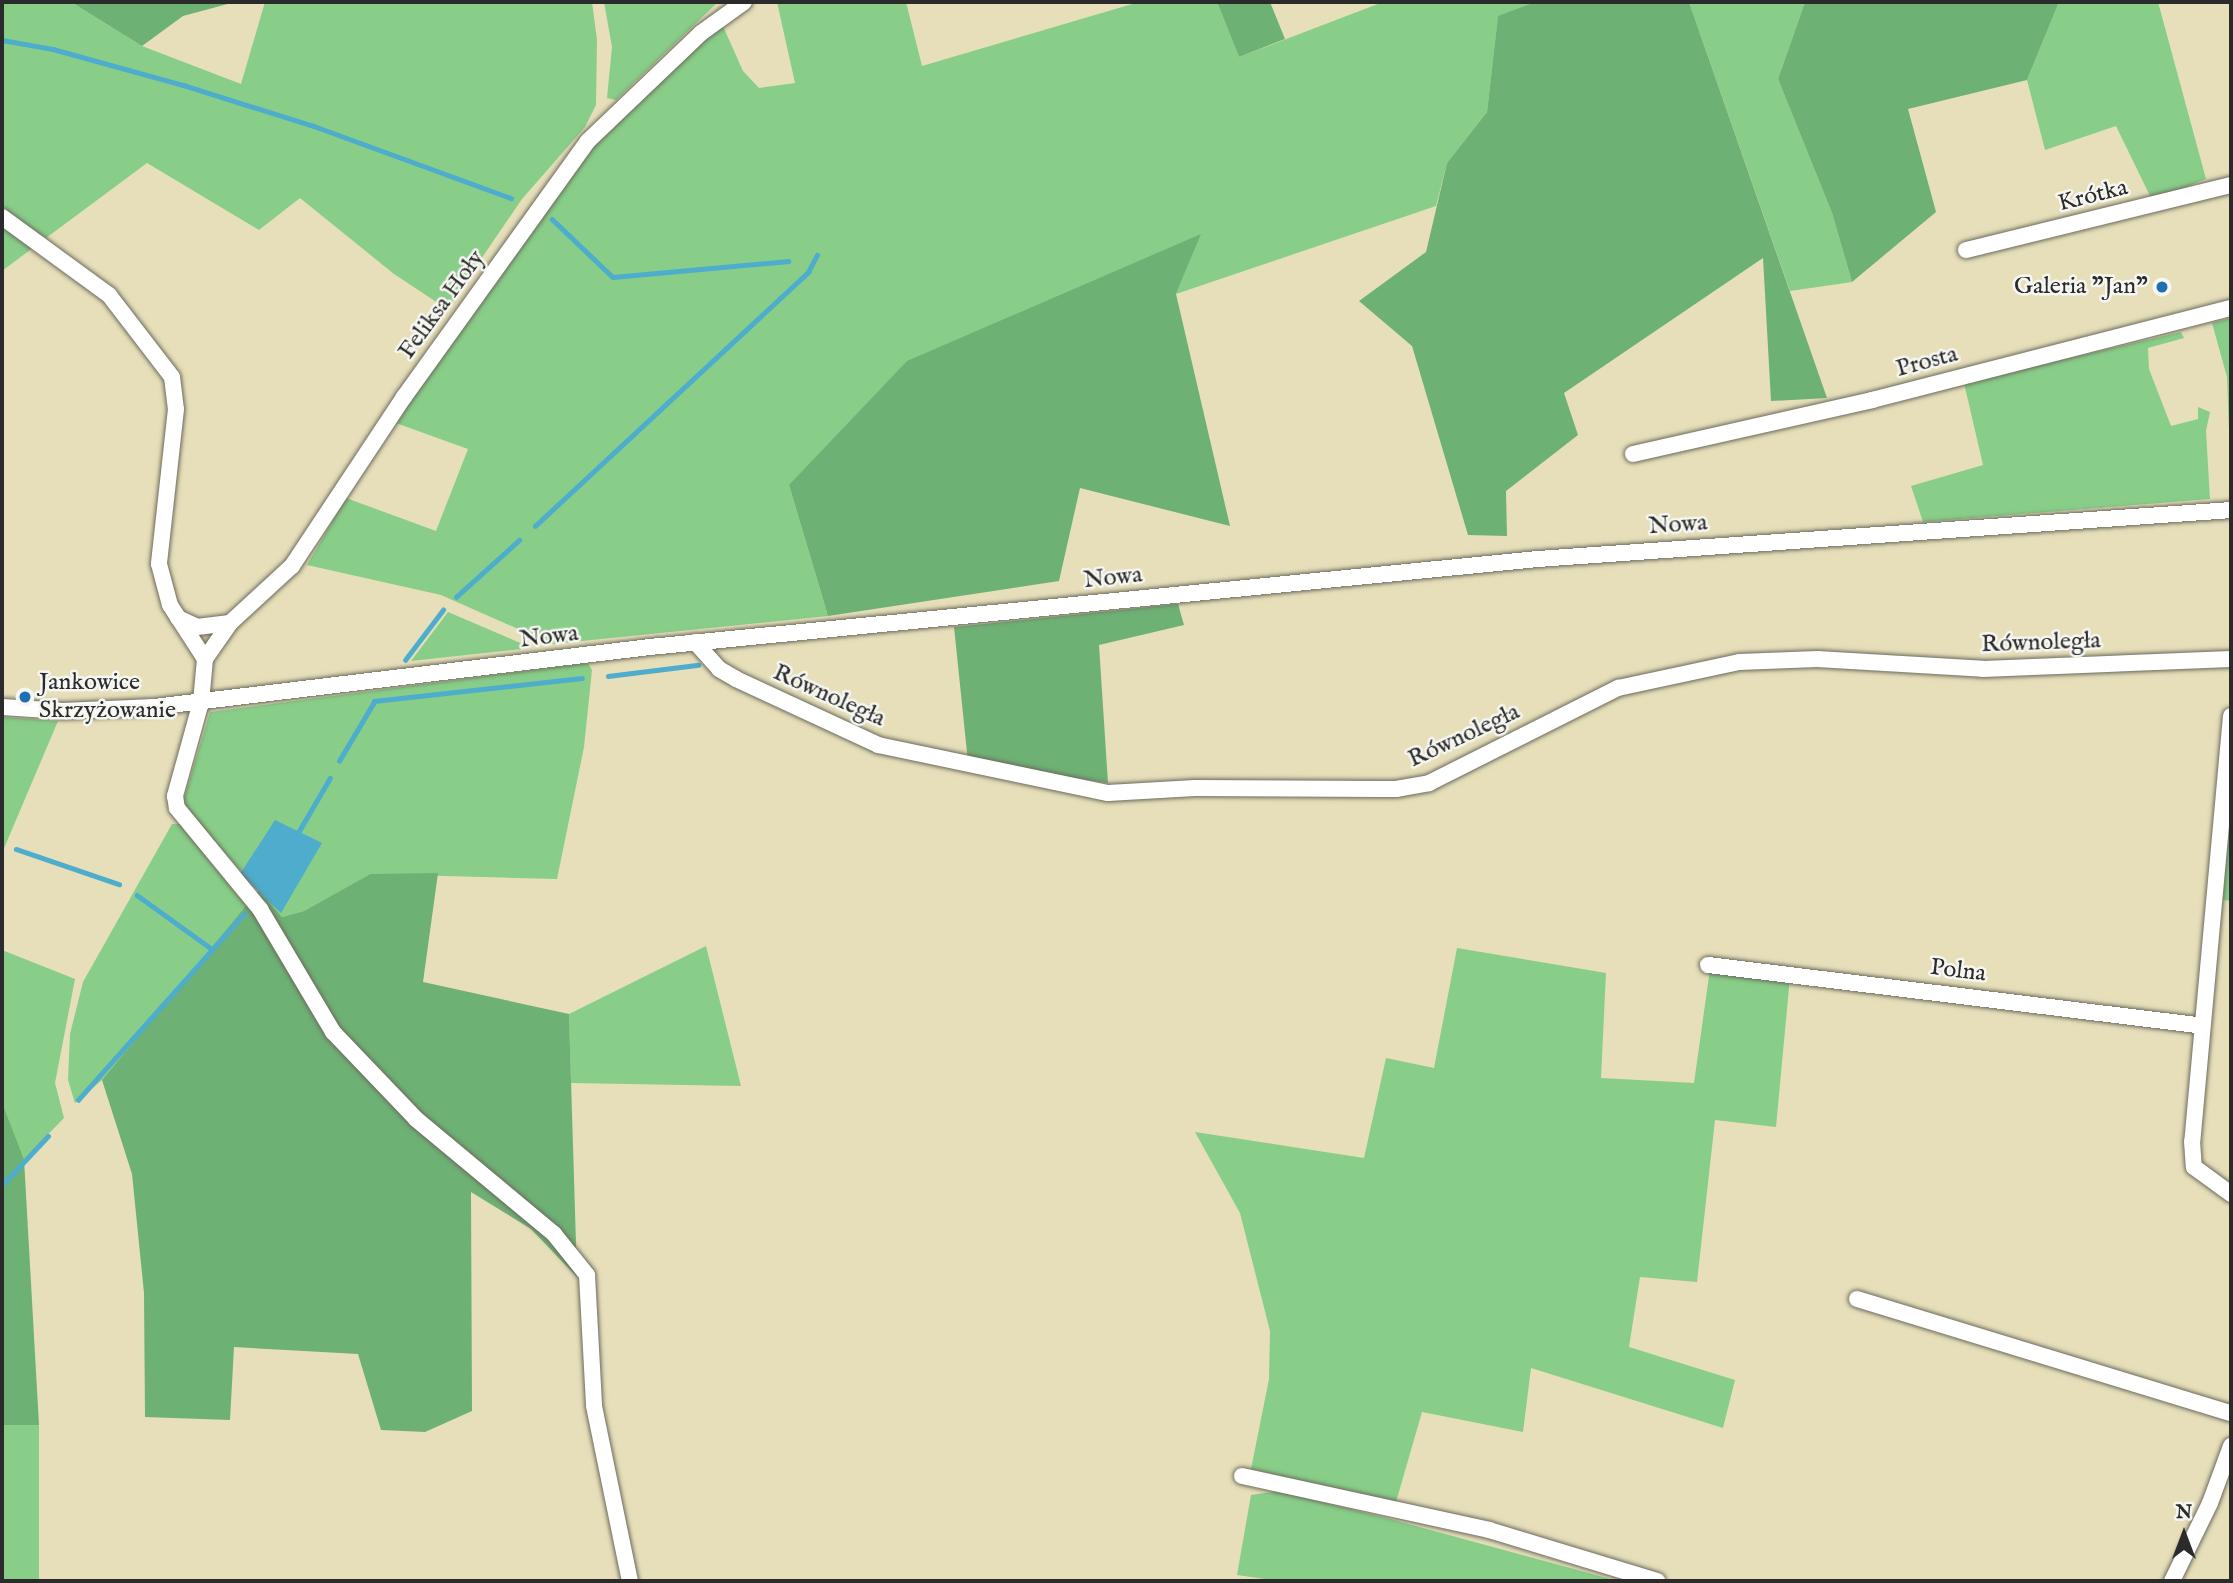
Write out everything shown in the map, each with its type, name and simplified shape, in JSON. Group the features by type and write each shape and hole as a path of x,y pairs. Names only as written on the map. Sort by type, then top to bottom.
{"street":[{"name":"Feliksa Hoły","path":"205,659 230,623 292,566 404,397 587,141 701,33 744,2"},
{"name":"Krótka","path":"1966,250 2231,185"},
{"path":"2,218 109,295 172,377 176,409 159,564 178,618 205,659 201,702 175,796 184,819 260,909 333,1032 416,1119 554,1234 587,1275 594,1406 630,1581"},
{"name":"Prosta","path":"1633,454 1872,400 2231,308"},
{"name":"Nowa","path":"2,707 99,710 201,702 695,642 1565,557 2231,510"},
{"path":"178,618 197,627 230,623"},
{"name":"Równoległa","path":"695,642 719,669 736,679 877,745 1108,793 1195,788 1396,789 1429,783 1618,688 1739,662 1818,659 1983,669 2231,659"},
{"path":"2231,716 2202,1027 2194,1167 2231,1194"},
{"name":"Polna","path":"1708,965 2202,1027"},
{"path":"1857,1300 2231,1413"},
{"path":"2172,1581 2210,1503 2231,1446"},
{"path":"1242,1476 1489,1531 1657,1581"}],"green space":[{"path":"2,2 71,2 142,46 241,84 265,2 592,2 597,40 596,105 585,127 522,199 447,309 394,274 300,198 259,230 147,163 46,238 13,218 2,208"},
{"path":"71,2 235,2 183,16 142,46"},
{"path":"604,2 718,2 616,100 607,98 612,47"},
{"path":"777,2 906,2 922,66 1139,2 1217,2 1239,57 1383,2 1535,2 1498,17 1487,112 1447,163 1436,206 1176,294 1200,235 789,485 828,616 552,644 441,595 307,565 346,498 436,531 468,449 393,422 590,144 722,24 743,71 759,88 795,83"},
{"path":"1217,2 1270,2 1285,39 1239,57"},
{"path":"1535,2 1689,2 1827,398 1771,401 1763,258 1564,393 1578,435 1506,491 1507,536 1468,535 1412,346 1359,301 1426,252 1447,163 1487,112 1498,16"},
{"path":"1689,2 1805,2 1778,79 1832,213 1852,282 1790,291"},
{"path":"1805,2 2059,2 2027,80 1908,109 1936,212 1852,282 1832,213 1778,79"},
{"path":"2059,2 2158,2 2206,179 2152,200 2116,126 2045,150 2027,80"},
{"path":"2,226 34,247 2,271"},
{"path":"1201,234 1176,294 1230,526 1080,488 1059,581 828,616 789,485 907,361"},
{"path":"2231,318 2231,483 2227,377 2212,323"},
{"path":"2181,332 2184,338 2148,348 2149,369 2171,426 2198,419 2198,407 2210,412 2206,431 2210,499 1923,522 1911,486 1983,465 1964,383"},
{"path":"1178,604 1184,625 1099,645 1108,783 968,762 954,627"},
{"path":"448,612 532,648 411,661"},
{"path":"588,663 592,670 584,747 557,879 370,874 304,911 282,917 182,805 210,712"},
{"path":"2,717 58,721 2,853"},
{"path":"2229,815 2231,816 2231,901 2223,900"},
{"path":"172,824 182,824 248,904 102,1080 75,1103 68,1080 70,1034 83,982"},
{"path":"438,873 423,982 569,1014 577,1277 531,1229 471,1192 472,1411 425,1432 381,1430 358,1354 234,1347 230,1420 145,1417 144,1293 132,1174 102,1080 259,890 282,917 304,911 370,874"},
{"path":"706,946 741,1086 571,1083 569,1014"},
{"path":"1457,948 1606,973 1601,1078 1694,1083 1710,969 1790,977 1776,1127 1715,1120 1697,1282 1640,1277 1629,1347 1735,1380 1723,1428 1531,1368 1523,1432 1422,1412 1396,1502 1251,1469 1269,1379 1270,1331 1240,1213 1195,1132 1364,1158 1386,1058 1434,1068"},
{"path":"2,950 75,979 55,1083 64,1118 24,1159 2,1102"},
{"path":"2,1102 24,1159 39,1425 2,1425"},
{"path":"2,1425 39,1425 39,1581 2,1581"},
{"path":"1278,1491 1618,1581 1278,1581 1237,1575 1251,1495"}],"water":[{"path":"275,820 322,843 281,913 240,874"}],"waterway":[{"path":"2,40 53,49 183,85 314,126 511,198"},
{"path":"552,219 613,277 788,261"},
{"path":"535,526 808,272 817,255"},
{"path":"456,597 519,540"},
{"path":"405,660 443,610"},
{"path":"608,676 698,665"},
{"path":"374,701 582,678"},
{"path":"339,761 374,702"},
{"path":"299,831 330,778"},
{"path":"16,849 119,884"},
{"path":"137,895 212,949"},
{"path":"78,1100 244,914"},
{"path":"2,1185 48,1136"}],"place":[{"name":"Galeria \"Jan\"","path":"2162,287"},
{"name":"Jankowice Skrzyżowanie","path":"25,697"}]}
